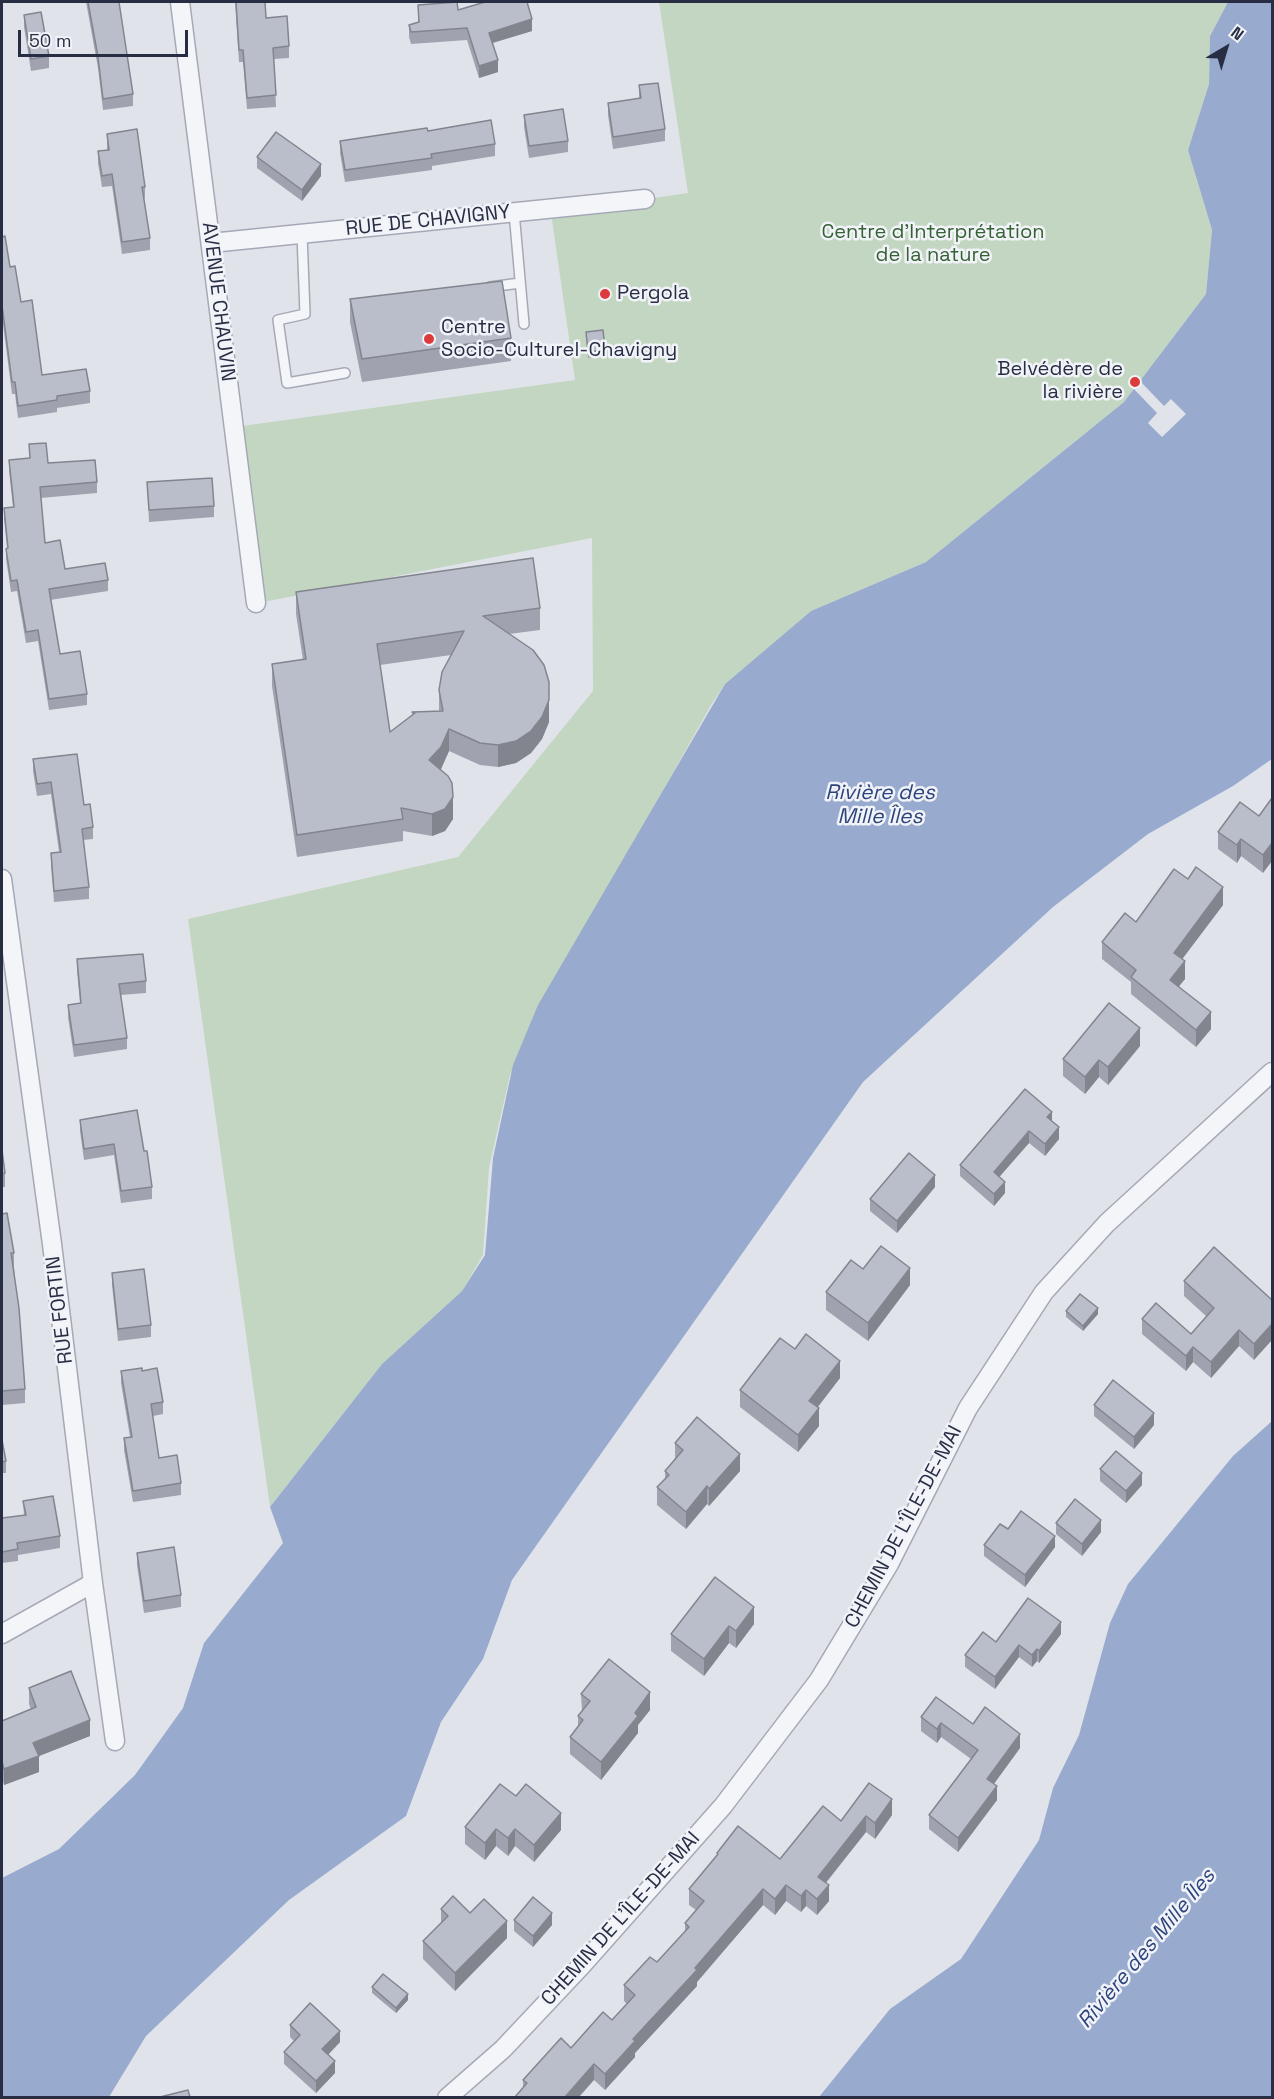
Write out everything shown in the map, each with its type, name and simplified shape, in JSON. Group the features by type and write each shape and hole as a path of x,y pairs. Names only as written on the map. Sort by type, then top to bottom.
{"street":[{"name":"AVENUE CHAUVIN","path":"180,2 256,603"},
{"name":"RUE DE CHAVIGNY","path":"211,243 645,199"},
{"name":"RUE FORTIN","path":"2,879 52,1244 93,1583 115,1741"},
{"name":"CHEMIN DE L'ÎLE-DE-MAI","path":"447,2097 503,2049 583,1964 723,1806 819,1680 889,1564 968,1408 1044,1292 1107,1223 1272,1071"},
{"path":"2,1634 93,1583"}],"lane":[{"path":"514,212 524,324"},
{"path":"302,234 305,314 278,320 287,383 345,374"},
{"path":"477,289 520,283"}],"green space":[{"name":"Centre d'Interprétation de la nature","path":"659,2 1228,2 1210,36 1209,84 1188,150 1212,230 1206,294 1124,402 926,562 811,611 725,684 711,705 540,1010 510,1075 489,1168 483,1255 462,1291 382,1364 270,1507 188,919 458,857 593,691 592,538 258,603 235,427 575,380 551,213 688,193"}],"water":[{"name":"Rivière des Mille Îles","path":"1228,2 1272,2 1272,759 1233,786 1148,834 1053,907 863,1082 512,1580 483,1659 441,1722 406,1816 289,1900 146,2036 109,2097 2,2098 2,1878 59,1849 135,1775 183,1708 204,1643 283,1543 270,1507 382,1364 462,1291 485,1255 493,1158 513,1065 538,1005 725,684 811,611 926,562 1124,402 1206,294 1212,230 1188,150 1209,84 1210,36"},
{"name":"Rivière des Mille Îles","path":"1272,1421 1272,2097 819,2097 890,2009 961,1959 1039,1840 1053,1788 1079,1735 1110,1623 1128,1584 1233,1456"}],"pier":[{"path":"1138,379 1164,406 1171,399 1186,414 1162,437 1148,423 1157,413 1132,387"}],"building":[{"path":"88,2 119,2 133,94 103,99"},
{"path":"236,2 265,2 266,18 287,16 289,46 273,48 276,95 247,98 243,50 239,50"},
{"path":"457,2 458,10 485,2 527,2 532,19 489,33 498,60 479,66 467,28 411,32 409,25 419,22 418,5"},
{"path":"41,12 49,56 31,59 24,15"},
{"path":"658,83 665,129 613,137 608,103 641,98 639,85"},
{"path":"563,109 568,141 529,146 524,115"},
{"path":"491,120 495,144 431,154 432,158 345,170 340,141 427,128 428,131"},
{"path":"137,129 145,187 142,187 150,238 122,242 112,174 102,176 98,151 109,150 107,134"},
{"path":"276,132 321,164 302,190 257,157"},
{"path":"5,236 10,267 15,266 21,302 32,300 42,375 86,369 90,391 57,396 57,400 18,406 15,382 12,382 2,305 2,237"},
{"path":"502,281 511,338 362,359 350,299"},
{"path":"603,330 605,350 588,352 586,332"},
{"path":"46,443 48,463 95,460 97,482 40,487 45,543 60,540 65,569 105,563 108,580 49,589 60,654 80,651 87,694 49,699 38,630 26,632 17,580 11,581 6,549 8,548 4,508 14,507 9,460 30,458 29,444"},
{"path":"212,478 214,506 149,510 147,482"},
{"path":"533,558 540,608 483,616 533,650 544,665 549,682 549,700 542,717 531,731 516,741 498,745 480,743 449,729 441,747 429,760 448,776 452,783 453,797 445,809 432,814 401,808 403,819 297,835 272,664 306,659 296,592","holes":["464,631 442,672 439,690 443,711 412,712 415,713 390,732 377,644"]},
{"path":"77,754 84,805 90,804 93,827 82,829 89,887 54,891 51,853 61,852 51,782 37,784 33,759"},
{"path":"1272,798 1272,843 1263,855 1241,839 1237,845 1218,832 1240,802 1259,816"},
{"path":"1196,867 1223,887 1174,953 1185,961 1170,980 1211,1012 1196,1030 1131,977 1136,970 1102,942 1125,913 1136,922 1174,869 1188,879"},
{"path":"143,954 146,981 119,984 127,1038 74,1045 68,1005 81,1003 77,959"},
{"path":"1109,1003 1140,1028 1108,1067 1099,1060 1085,1077 1063,1059"},
{"path":"1025,1089 1052,1112 1047,1117 1059,1127 1045,1144 1029,1131 994,1172 1005,1182 994,1194 960,1165"},
{"path":"137,1110 144,1151 147,1151 152,1187 121,1191 114,1144 84,1149 80,1120"},
{"path":"2,1150 5,1173 2,1174"},
{"path":"909,1153 935,1175 897,1221 870,1199"},
{"path":"7,1213 14,1253 11,1253 19,1308 25,1389 2,1391 2,1214"},
{"path":"881,1246 910,1268 868,1323 826,1292 851,1260 863,1269"},
{"path":"1214,1247 1272,1300 1272,1324 1254,1344 1239,1330 1211,1362 1193,1347 1186,1356 1142,1319 1156,1303 1191,1334 1214,1308 1184,1281"},
{"path":"144,1269 151,1325 118,1329 112,1273"},
{"path":"1080,1294 1098,1308 1083,1326 1066,1311"},
{"path":"806,1334 840,1361 809,1401 819,1408 798,1435 740,1390 780,1338 795,1349"},
{"path":"142,1368 142,1371 157,1368 163,1402 151,1404 159,1458 177,1455 181,1483 133,1491 124,1438 132,1437 121,1371"},
{"path":"1113,1380 1154,1413 1134,1437 1094,1405"},
{"path":"697,1417 740,1454 709,1489 707,1486 686,1512 657,1487 669,1475 665,1471 683,1450 675,1443"},
{"path":"2,1440 6,1461 2,1462"},
{"path":"1116,1451 1142,1473 1126,1491 1100,1469"},
{"path":"53,1496 60,1536 17,1543 18,1549 2,1552 2,1518 26,1515 23,1501"},
{"path":"1075,1499 1101,1520 1082,1544 1056,1523"},
{"path":"1021,1511 1055,1536 1025,1575 984,1545 1000,1524 1008,1529"},
{"path":"174,1547 181,1595 144,1601 137,1553"},
{"path":"715,1577 754,1607 736,1631 729,1626 704,1659 671,1634"},
{"path":"1028,1598 1061,1622 1039,1651 1037,1649 1032,1655 1019,1645 995,1677 965,1655 983,1632 996,1642"},
{"path":"609,1659 650,1692 635,1713 638,1716 601,1762 570,1737 583,1720 578,1716 590,1701 581,1694"},
{"path":"71,1671 90,1720 33,1743 39,1756 4,1769 2,1721 36,1707 29,1688"},
{"path":"936,1697 973,1724 985,1707 1020,1734 987,1779 997,1786 958,1838 929,1815 978,1750 941,1723 937,1729 921,1717"},
{"path":"869,1783 892,1799 875,1823 866,1816 818,1877 829,1885 817,1899 806,1890 801,1896 786,1885 775,1899 763,1889 695,1968 697,1970 633,2039 635,2041 605,2074 594,2064 565,2097 515,2097 527,2083 523,2080 561,2038 571,2048 603,2012 612,2020 635,1995 624,1985 650,1957 657,1962 689,1927 685,1923 704,1901 689,1889 738,1826 780,1859 823,1806 841,1821"},
{"path":"500,1784 516,1796 526,1784 561,1813 534,1845 515,1829 508,1838 496,1829 485,1843 465,1827"},
{"path":"453,1896 470,1913 484,1899 507,1921 455,1973 423,1941 448,1916 441,1909"},
{"path":"533,1897 552,1913 533,1936 514,1920"},
{"path":"383,1974 408,1994 396,2008 372,1987"},
{"path":"310,2003 340,2031 322,2049 335,2061 316,2081 284,2052 300,2035 290,2025"},
{"path":"188,2090 190,2097 160,2097"}],"place":[{"name":"Pergola","path":"605,294"},
{"name":"Centre Socio-Culturel-Chavigny","path":"429,339"},
{"name":"Belvédère de la rivière","path":"1135,382"}]}
